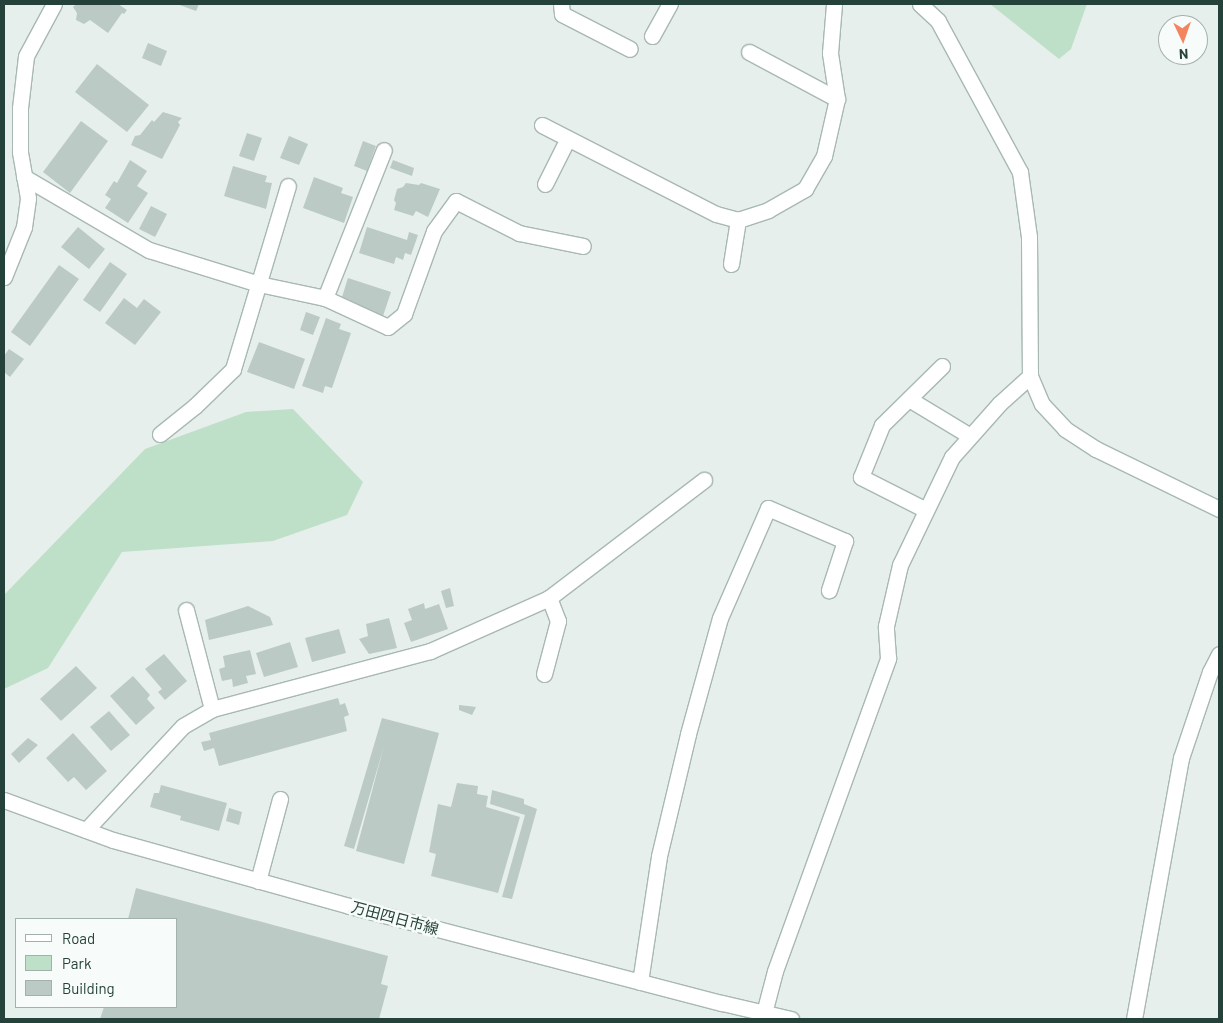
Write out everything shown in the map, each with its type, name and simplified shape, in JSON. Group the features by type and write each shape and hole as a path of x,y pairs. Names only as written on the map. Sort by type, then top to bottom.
{"street":[{"path":"4,277 24,227 28,198 20,152 20,108 26,56 54,4"},
{"path":"561,4 562,14 630,49"},
{"path":"542,125 716,214 738,220 768,210 806,189 824,156 837,99 830,53 834,4"},
{"path":"920,4 938,21 1020,172 1029,237 1030,376 1042,404 1065,429 1096,449 1219,509"},
{"path":"652,36 676,5"},
{"path":"749,52 837,99"},
{"path":"545,184 568,138"},
{"path":"325,298 384,150"},
{"path":"24,178 149,250 259,284 325,298 388,327 404,314 434,231 456,201 519,233 583,246"},
{"path":"160,434 233,370 288,186"},
{"path":"731,264 738,220"},
{"path":"926,510 861,477 882,425 942,366"},
{"path":"764,1013 775,972 888,658 886,626 900,565 952,457 999,404 1030,376"},
{"path":"909,398 970,436"},
{"path":"86,830 183,726 212,708 430,651 549,598 704,480"},
{"path":"640,982 660,856 688,734 720,618 768,508 845,541 829,590"},
{"path":"544,674 558,621 549,598"},
{"path":"186,610 212,708"},
{"path":"1134,1019 1181,758 1210,672 1219,654"},
{"path":"258,881 280,799"},
{"name":"万田四日市線","path":"4,800 86,830 258,881 640,982 791,1019"}],"green space":[{"path":"990,4 1087,4 1071,49 1059,59"},
{"path":"293,409 363,482 347,515 273,541 122,552 48,668 4,689 4,595 145,449 246,412"}],"building":[{"path":"76,4 118,4 127,10 124,14 122,13 108,33 90,20 84,24 76,20 77,13 73,7"},
{"path":"177,4 199,4 196,11"},
{"path":"148,43 167,51 161,66 142,58"},
{"path":"97,64 149,105 127,132 75,92"},
{"path":"163,112 182,118 178,122 180,125 162,159 131,145 135,136 140,135 152,120 154,122"},
{"path":"81,121 108,141 70,193 43,172"},
{"path":"247,133 262,138 254,161 239,156"},
{"path":"289,136 308,144 299,165 280,158"},
{"path":"363,141 376,146 367,171 354,166"},
{"path":"130,160 147,171 137,186 148,193 128,223 105,208 111,199 105,195 114,181 117,183"},
{"path":"393,160 414,168 412,176 390,168"},
{"path":"233,166 267,176 265,182 272,183 266,209 224,196"},
{"path":"314,177 343,188 341,193 353,197 344,223 303,208"},
{"path":"406,183 419,185 421,183 440,189 428,217 416,211 413,216 394,210 397,189 403,187"},
{"path":"151,206 167,214 155,237 139,229"},
{"path":"78,227 105,249 89,269 61,247"},
{"path":"367,227 407,240 409,232 418,235 411,255 405,253 403,260 396,257 394,264 359,253"},
{"path":"110,262 127,274 100,312 83,300"},
{"path":"59,265 79,279 30,346 11,332"},
{"path":"348,278 391,292 383,316 351,305 350,300 342,297"},
{"path":"124,298 137,308 144,299 161,312 135,345 105,323"},
{"path":"306,312 320,317 313,335 300,330"},
{"path":"326,318 341,324 339,329 351,333 332,388 325,386 323,393 302,386"},
{"path":"259,342 305,359 294,389 247,372"},
{"path":"9,349 24,359 10,377 4,372 4,356"},
{"path":"450,588 454,606 446,608 441,591"},
{"path":"424,603 425,609 439,604 448,629 411,642 404,623 412,620 408,609"},
{"path":"248,606 270,617 273,625 209,640 205,620"},
{"path":"389,618 397,648 369,654 359,639 368,636 366,624"},
{"path":"339,629 346,653 312,662 305,638"},
{"path":"290,642 298,667 264,677 256,653"},
{"path":"250,650 256,674 246,676 248,683 233,687 232,679 222,681 219,669 225,667 223,656"},
{"path":"164,654 187,681 165,700 158,692 162,689 145,669"},
{"path":"76,666 97,688 61,721 40,699"},
{"path":"133,676 150,695 147,699 155,708 136,725 110,696"},
{"path":"338,698 340,705 345,703 349,715 344,717 347,731 219,766 214,748 204,751 201,742 211,740 209,733"},
{"path":"459,705 476,707 472,715 459,710"},
{"path":"109,711 130,735 111,751 90,727"},
{"path":"382,718 439,733 404,864 356,851 384,746 354,849 344,846"},
{"path":"73,733 107,771 86,790 74,777 68,782 46,758"},
{"path":"28,738 38,745 19,763 11,754"},
{"path":"457,783 478,786 477,794 488,796 486,807 520,817 498,893 431,876 436,854 429,852 438,804 451,807"},
{"path":"161,785 227,803 219,831 180,820 181,816 150,807 154,793 159,793"},
{"path":"492,790 524,799 524,804 537,809 512,899 502,897 525,815 490,804"},
{"path":"229,808 242,812 239,825 226,821"},
{"path":"136,888 388,956 381,984 388,986 379,1019 100,1019 104,1008 178,1008 178,918 128,918"}]}
